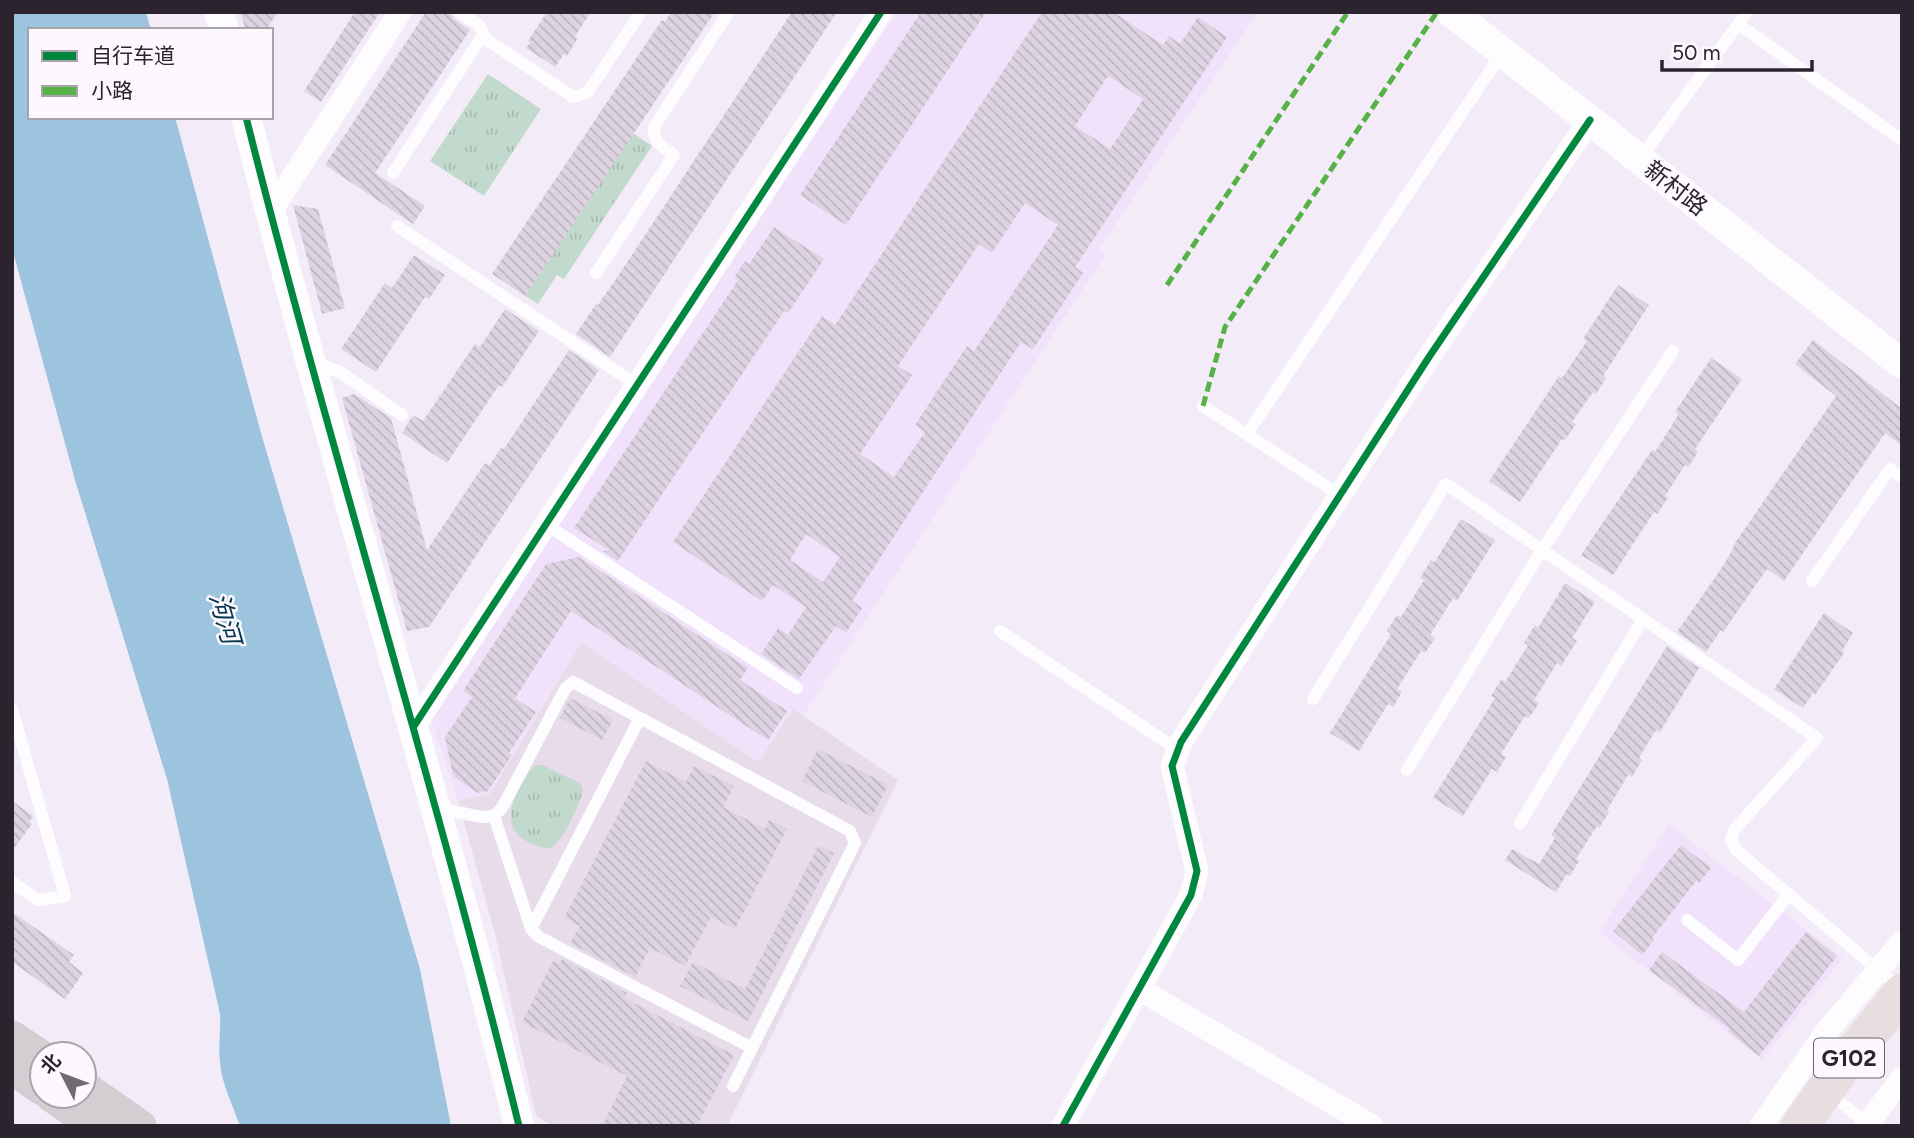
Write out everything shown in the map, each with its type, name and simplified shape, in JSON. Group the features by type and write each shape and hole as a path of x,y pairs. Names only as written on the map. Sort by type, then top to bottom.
{"highway":[{"name":"G102","path":"1800,1126 1841,1068 1894,984"},
{"name":"G102","path":"1856,1121 1902,1030"}],"main road":[{"path":"12,1037 28,1048"},
{"path":"12,1068 28,1079"},
{"path":"98,1097 139,1126"},
{"path":"72,1110 95,1126"}],"street":[{"path":"270,212 400,12"},
{"path":"414,726 881,12"},
{"name":"新村路","path":"1451,12 1902,364"},
{"path":"247,119 311,362 414,726 519,1126"},
{"path":"1063,1126 1191,895 1197,871 1172,766 1181,742 1429,357 1590,120"},
{"path":"1761,1126 1828,1031 1894,984 1902,942"},
{"path":"1139,989 1372,1126"},
{"path":"1856,1121 1902,1078"}],"lane":[{"path":"460,12 479,25 486,40 573,97 588,92 641,12"},
{"path":"596,273 674,155 661,146 654,136 654,127 729,12"},
{"path":"1640,159 1746,12"},
{"path":"1738,24 1902,140"},
{"path":"393,173 483,34"},
{"path":"1247,433 1503,51"},
{"path":"397,226 637,385"},
{"path":"1407,770 1542,550 1673,351"},
{"path":"311,362 340,372 402,415"},
{"path":"1203,406 1340,495"},
{"path":"1812,581 1890,469 1902,477"},
{"path":"1313,699 1446,484 1817,738 1734,830 1731,839 1736,850 1894,984"},
{"path":"545,524 797,688"},
{"path":"1520,823 1643,619"},
{"path":"1000,631 1178,750"},
{"path":"436,808 482,817 494,816 502,808 565,689 573,682 850,831 855,843 733,1086"},
{"path":"12,709 65,896 38,900 12,881"},
{"path":"531,929 640,718"},
{"path":"494,816 531,929 539,937 752,1048"},
{"path":"1687,920 1738,960 1789,894"}],"shaded area":[{"path":"897,12 1258,12 1099,249 1106,254 803,716 792,710 760,762 581,643 490,795 458,801 430,716"},
{"path":"581,643 759,762 793,709 898,780 727,1126 551,1126 536,1115 495,934 458,801 490,794"},
{"path":"1669,824 1843,958 1762,1060 1599,932"}],"green space":[{"path":"488,74 541,109 484,196 430,161"},
{"path":"633,133 652,146 564,279 557,275 538,304 525,296"},
{"path":"535,765 542,765 580,783 583,789 565,832 560,840 549,848 528,842 518,835 511,816 516,794"}],"water":[{"name":"泃河","path":"12,12 146,12 150,28 28,28 28,119 176,119 261,433 420,969 451,1126 240,1126 221,1071 220,1014 167,779 75,480 12,248"}],"building":[{"path":"240,12 278,12 267,28 245,28"},
{"path":"355,12 380,12 321,102 304,91"},
{"path":"426,12 450,12 454,19 470,30 375,173 425,206 413,224 325,165"},
{"path":"547,12 591,12 575,36 578,38 567,56 564,54 555,67 526,48"},
{"path":"671,12 715,12 525,296 492,274 662,20 665,22"},
{"path":"792,12 837,12 610,357 576,334 622,270"},
{"path":"921,12 986,12 846,225 800,195"},
{"path":"1042,12 1113,12 1163,45 1169,36 1180,44 1198,17 1227,37 1075,267 1083,273 1033,349 1021,342 852,601 862,608 846,633 836,626 799,679 761,654 778,628 788,635 806,607 773,585 762,601 673,542 822,316 835,325","holes":["1108,76 1143,99 1110,149 1075,126","1025,203 1058,225 974,351 967,346 915,425 925,432 894,477 860,454 912,375 898,366 979,244 992,253","806,534 840,557 823,582 790,560"]},
{"path":"293,205 318,209 345,308 322,314"},
{"path":"774,227 824,259 788,313 784,311 618,561 603,551 609,550 574,528 738,280 734,278 745,261 749,264"},
{"path":"414,255 445,275 429,299 425,297 376,372 341,349 385,283 392,288"},
{"path":"1618,285 1649,305 1603,376 1606,378 1596,394 1593,392 1572,422 1576,424 1565,440 1562,439 1520,502 1489,481 1559,376 1562,378 1587,341 1583,339"},
{"path":"505,309 539,331 447,463 402,433 413,415 423,421 475,344 480,347"},
{"path":"1813,340 1902,409 1902,446 1885,433 1784,581 1767,569 1706,652 1677,632 1836,396 1795,364"},
{"path":"569,350 599,370 429,627 407,631 342,398 354,394 391,418 427,550 485,463 489,466 501,448 504,449"},
{"path":"1711,358 1742,379 1695,449 1698,452 1688,467 1685,465 1665,496 1668,498 1657,514 1654,512 1613,575 1581,555 1652,450 1655,452 1679,414 1675,412"},
{"path":"1461,519 1495,540 1457,601 1453,598 1430,635 1435,638 1425,653 1421,651 1397,689 1402,692 1393,707 1388,704 1359,751 1330,733 1391,634 1387,631 1397,615 1401,617 1424,580 1420,578 1431,560 1434,563"},
{"path":"579,557 748,668 740,680 787,711 768,740 571,611 515,698 536,712 488,791 478,793 453,776 445,737 472,697 463,691 546,564"},
{"path":"1565,583 1595,602 1572,638 1577,641 1561,666 1557,663 1534,700 1539,703 1529,718 1525,716 1501,754 1506,757 1497,772 1492,769 1463,816 1433,798 1495,698 1491,696 1501,680 1505,682 1528,645 1524,643 1535,625 1538,628"},
{"path":"1824,613 1853,633 1842,651 1844,653 1803,708 1774,689"},
{"path":"1667,646 1699,668 1660,732 1656,730 1639,758 1642,760 1632,777 1628,775 1607,810 1609,812 1576,859 1579,861 1570,876 1567,874 1556,892 1505,860 1512,849 1539,864 1555,838 1551,835"},
{"path":"570,698 613,720 602,740 560,718"},
{"path":"818,749 888,785 872,817 802,781"},
{"path":"646,761 686,782 694,766 734,786 723,807 765,829 769,820 787,829 735,929 711,917 685,966 650,948 635,977 570,943 580,926 564,918"},
{"path":"12,801 33,816 29,822 32,824 12,851"},
{"path":"1681,845 1711,868 1699,883 1696,881 1642,955 1613,931"},
{"path":"818,846 834,853 748,1021 680,986 693,962 745,989"},
{"path":"12,912 74,955 69,962 83,973 65,999 12,962"},
{"path":"1806,932 1837,956 1759,1056 1728,1031 1730,1029 1649,970 1662,952 1744,1012"},
{"path":"562,959 627,993 624,998 734,1055 697,1126 602,1126 627,1076 522,1022 553,961 559,964"}],"marked path":[{"path":"1167,285 1348,12"},
{"path":"1203,406 1225,327 1437,12"}],"cycle path":[{"path":"414,726 881,12"},
{"path":"247,119 313,370 453,873 519,1126"},
{"path":"1063,1126 1191,895 1197,871 1172,766 1181,742 1429,357 1590,120"}]}
